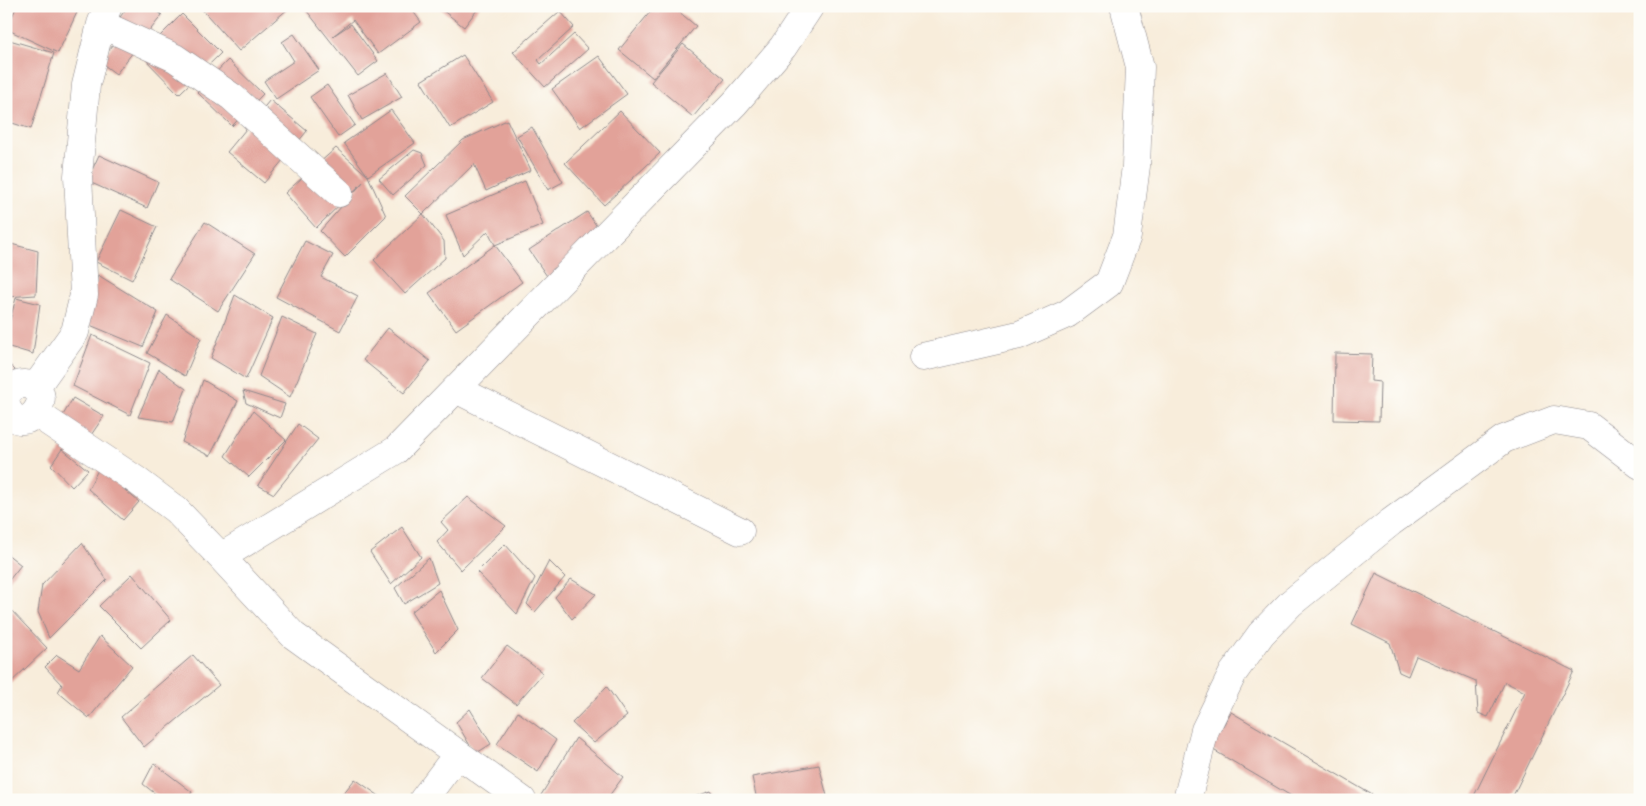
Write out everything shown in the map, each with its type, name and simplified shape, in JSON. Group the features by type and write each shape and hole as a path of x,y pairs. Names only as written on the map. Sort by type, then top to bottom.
{"street":[{"path":"221,557 396,450 735,103 783,47 810,6"},
{"path":"923,357 1019,335 1067,314 1109,283 1127,236 1136,166 1140,67 1124,6"},
{"path":"6,406 9,414 18,419 28,419 36,401 75,332 84,295 78,176 86,85 104,15 175,58 232,97 338,193"},
{"path":"6,396 11,388 18,384 27,384 36,401 176,510 293,635 522,800"},
{"path":"456,390 740,531"},
{"path":"1187,800 1205,730 1233,673 1261,634 1291,603 1407,510 1504,440 1554,420 1589,426 1640,466"},
{"path":"423,800 457,755"}],"building":[{"path":"17,6 80,6 58,53 6,29"},
{"path":"128,6 151,6 162,15 116,74 100,62 127,27 118,20"},
{"path":"199,6 286,6 284,8 289,8 239,51"},
{"path":"303,6 364,6 366,9 369,6 409,6 421,22 378,54 353,20 333,36 351,24 378,61 358,76"},
{"path":"437,6 480,6 464,27"},
{"path":"655,6 672,6 696,26 653,78 619,50"},
{"path":"560,11 574,27 538,60 541,64 574,34 588,49 545,87 513,52"},
{"path":"182,14 221,53 179,94 141,55"},
{"path":"294,34 319,70 276,99 264,81 294,61 282,42"},
{"path":"6,39 54,53 31,129 6,121 6,81 9,71 6,70"},
{"path":"683,44 725,79 693,117 651,82"},
{"path":"463,55 493,102 450,128 421,81"},
{"path":"599,56 627,94 580,128 552,89"},
{"path":"228,60 263,94 232,126 197,92"},
{"path":"387,73 402,97 362,120 348,95"},
{"path":"327,85 355,125 338,137 310,97"},
{"path":"270,100 307,131 264,183 227,152"},
{"path":"391,110 415,143 368,176 344,143"},
{"path":"620,111 660,153 604,205 565,163"},
{"path":"507,120 531,170 486,191 474,164 423,214 405,196 463,140"},
{"path":"532,127 563,182 548,190 517,136"},
{"path":"336,148 368,176 386,216 345,257 320,231 364,181 316,228 285,193"},
{"path":"414,150 422,153 427,165 393,195 379,179"},
{"path":"99,155 158,182 147,208 87,181"},
{"path":"525,181 543,225 495,245 488,231 463,255 446,215"},
{"path":"121,210 157,227 132,280 96,262"},
{"path":"587,212 609,244 551,282 529,250"},
{"path":"423,214 444,241 445,258 405,294 374,260"},
{"path":"205,222 255,254 218,311 169,279"},
{"path":"305,241 333,255 321,277 358,296 340,331 276,297"},
{"path":"11,244 38,251 36,295 6,297 6,276"},
{"path":"495,245 522,282 456,330 429,293"},
{"path":"98,275 158,312 143,347 85,323"},
{"path":"235,295 273,318 246,379 211,358"},
{"path":"16,298 40,304 33,354 6,346 6,334"},
{"path":"167,315 201,338 185,376 147,353"},
{"path":"282,317 317,334 290,397 259,376"},
{"path":"388,328 430,361 404,393 363,360"},
{"path":"92,335 150,363 130,415 73,386"},
{"path":"1335,353 1372,354 1371,381 1380,382 1379,421 1334,420"},
{"path":"6,361 15,370 6,380"},
{"path":"159,369 186,389 173,422 138,417"},
{"path":"203,380 238,401 210,456 182,442"},
{"path":"243,391 285,404 280,418 246,403"},
{"path":"73,398 104,416 89,438 62,417"},
{"path":"253,411 286,440 249,477 225,456"},
{"path":"298,424 318,439 274,494 258,485"},
{"path":"62,449 88,470 72,487 51,465"},
{"path":"99,468 139,502 123,520 88,489"},
{"path":"468,497 506,526 461,570 437,542 448,530 441,522"},
{"path":"402,527 421,557 391,584 370,552"},
{"path":"82,543 107,580 49,638 38,612 42,585"},
{"path":"505,544 535,578 517,614 477,572"},
{"path":"6,553 21,565 6,584"},
{"path":"429,558 438,583 404,604 395,588"},
{"path":"549,561 565,577 535,612 527,604"},
{"path":"1376,573 1574,671 1511,800 1472,800 1525,692 1505,682 1488,717 1478,713 1476,681 1416,656 1408,676 1399,672 1390,643 1352,624"},
{"path":"132,574 171,620 141,648 99,606"},
{"path":"571,579 596,594 572,619 555,597"},
{"path":"439,590 458,630 436,652 411,612"},
{"path":"8,607 47,648 7,686 6,609"},
{"path":"100,636 132,666 89,718 58,692 62,685 45,667 57,655 79,669"},
{"path":"507,646 543,673 516,704 482,678"},
{"path":"193,655 219,685 144,747 121,717"},
{"path":"607,687 627,716 594,743 572,723"},
{"path":"470,709 491,744 475,754 456,722"},
{"path":"518,712 556,740 538,772 497,744"},
{"path":"1231,712 1381,800 1298,800 1210,748"},
{"path":"576,738 623,777 606,800 538,800"},
{"path":"154,763 192,792 187,800 163,800 143,784"},
{"path":"819,765 828,800 757,800 752,777"},
{"path":"355,779 385,800 338,800"},
{"path":"711,791 714,800 695,800 694,797"}]}
